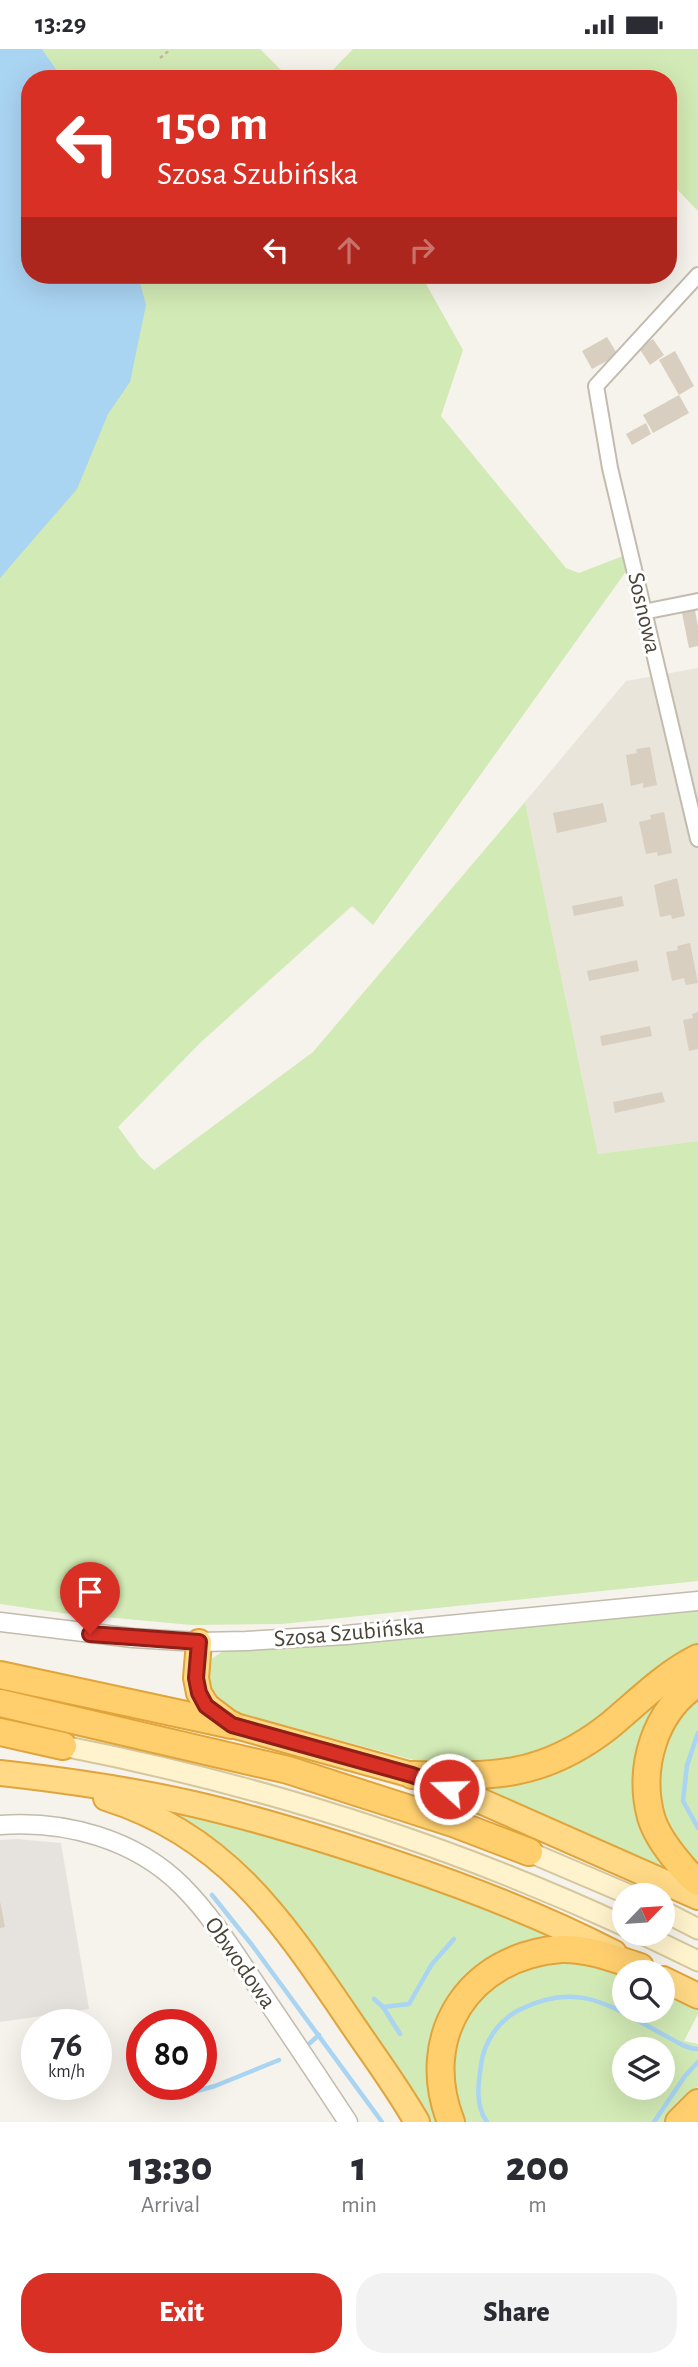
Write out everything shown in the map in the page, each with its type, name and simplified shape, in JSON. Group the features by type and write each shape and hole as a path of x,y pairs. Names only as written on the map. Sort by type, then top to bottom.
{"highway":[{"path":"199,1642 196,1678 199,1693 206,1706 232,1725"},
{"path":"412,1775 493,1775 540,1764 580,1746 668,1676 698,1658"},
{"path":"0,1675 232,1725 412,1775 467,1795 698,1897"},
{"path":"698,1683 669,1710 657,1732 648,1759 646,1789 652,1819 667,1850 698,1882"},
{"path":"0,1703 288,1770 453,1823 529,1852"},
{"path":"0,1732 63,1746"},
{"path":"0,1773 190,1803 356,1850 509,1905 574,1932 627,1960"},
{"path":"42,1778 117,1801 168,1823 217,1855 283,1925 417,2122"},
{"path":"451,2122 441,2095 439,2064 443,2040 451,2018 466,1995 484,1977 505,1963 533,1953 564,1949 593,1952 615,1960"},
{"path":"675,1985 698,1996"},
{"path":"679,2122 698,2104"},
{"path":"686,2122 698,2104"}],"main road":[{"path":"63,1746 127,1758 234,1785 366,1824 516,1878 612,1920"},
{"path":"529,1852 612,1887"},
{"path":"676,1918 698,1929"},
{"path":"667,1946 698,1961"}],"street":[{"name":"Sosnowa","path":"698,275 596,386 610,468 698,839"},
{"path":"643,612 698,601"},
{"name":"Szosa Szubińska","path":"0,1622 133,1638 199,1642 346,1635 698,1601"},
{"name":"Obwodowa","path":"0,1825 61,1828 101,1837 142,1854 181,1885 219,1929 348,2122"}],"path":[{"path":"160,58 170,49"}],"shaded area":[{"path":"698,668 698,1141 598,1154 525,802 626,681"},
{"path":"0,1840 61,1843 89,2009 21,2009 21,2019 0,2022"}],"green space":[{"path":"42,49 260,49 281,70 57,70"},
{"path":"353,49 698,49 698,211 677,189 677,70 333,70"},
{"path":"134,284 426,284 463,350 441,416 566,568 579,573 623,556 627,570 373,925 352,906 200,1043 118,1127 140,1157 154,1170 313,1052 525,802 598,1154 698,1141 698,1581 282,1624 191,1625 62,1613 0,1604 0,568"},
{"path":"698,1609 698,1650 571,1741 513,1766 436,1766 235,1712 212,1696 206,1674 210,1660 226,1649"},
{"path":"675,1679 640,1754 677,1875 468,1788 505,1785"},
{"path":"698,1692 698,1871 660,1822 656,1756 690,1699"},
{"path":"146,1804 213,1816 454,1893 564,1941 472,1975 441,2122 428,2122 283,1909"},
{"path":"571,1959 612,1969 612,2023 675,2023 675,1997 698,2009 684,2041 698,2044 698,2086 668,2122 460,2122 448,2056 481,1991 522,1965"}],"water":[{"path":"0,49 42,49 57,70 21,70 21,284 140,284 146,305 130,382 108,414 77,489 0,578"}],"building":[{"path":"607,337 618,355 592,369 582,351"},
{"path":"653,339 664,355 650,365 639,348"},
{"path":"675,351 694,386 679,395 659,360"},
{"path":"679,395 689,413 653,433 643,415"},
{"path":"646,423 651,434 632,445 626,434"},
{"path":"695,610 698,646 689,648 682,613"},
{"path":"650,747 657,785 643,788 643,783 631,786 626,755 637,753 636,749"},
{"path":"603,803 607,822 557,833 553,813"},
{"path":"664,812 672,853 658,856 657,852 646,854 639,822 651,819 650,815"},
{"path":"677,878 685,916 672,919 671,915 660,917 654,885"},
{"path":"622,896 624,906 574,916 572,906"},
{"path":"690,943 698,983 686,985 684,978 672,981 666,952 678,950 677,946"},
{"path":"637,960 639,971 589,981 587,971"},
{"path":"698,1012 698,1049 689,1051 683,1020 693,1018 692,1014"},
{"path":"650,1026 652,1036 602,1046 600,1036"},
{"path":"662,1092 665,1102 615,1113 613,1102"},
{"path":"0,1901 5,1927 0,1928"}],"waterway":[{"path":"698,1733 687,1765 683,1801 698,1828"},
{"path":"212,1895 382,2122"},
{"path":"383,2007 409,2004 432,1964 454,1939"},
{"path":"487,2122 478,2095 485,2048 493,2033 505,2020 519,2010 540,2001 559,1997 594,2000 680,2044 698,2049"},
{"path":"374,1999 383,2007 400,2034"},
{"path":"310,2043 319,2035"},
{"path":"217,2085 279,2060"},
{"path":"654,2122 685,2076 698,2062"}],"route":[{"path":"90,1634 199,1642 196,1678 199,1693 206,1706 232,1725 412,1775 449,1789"}]}
